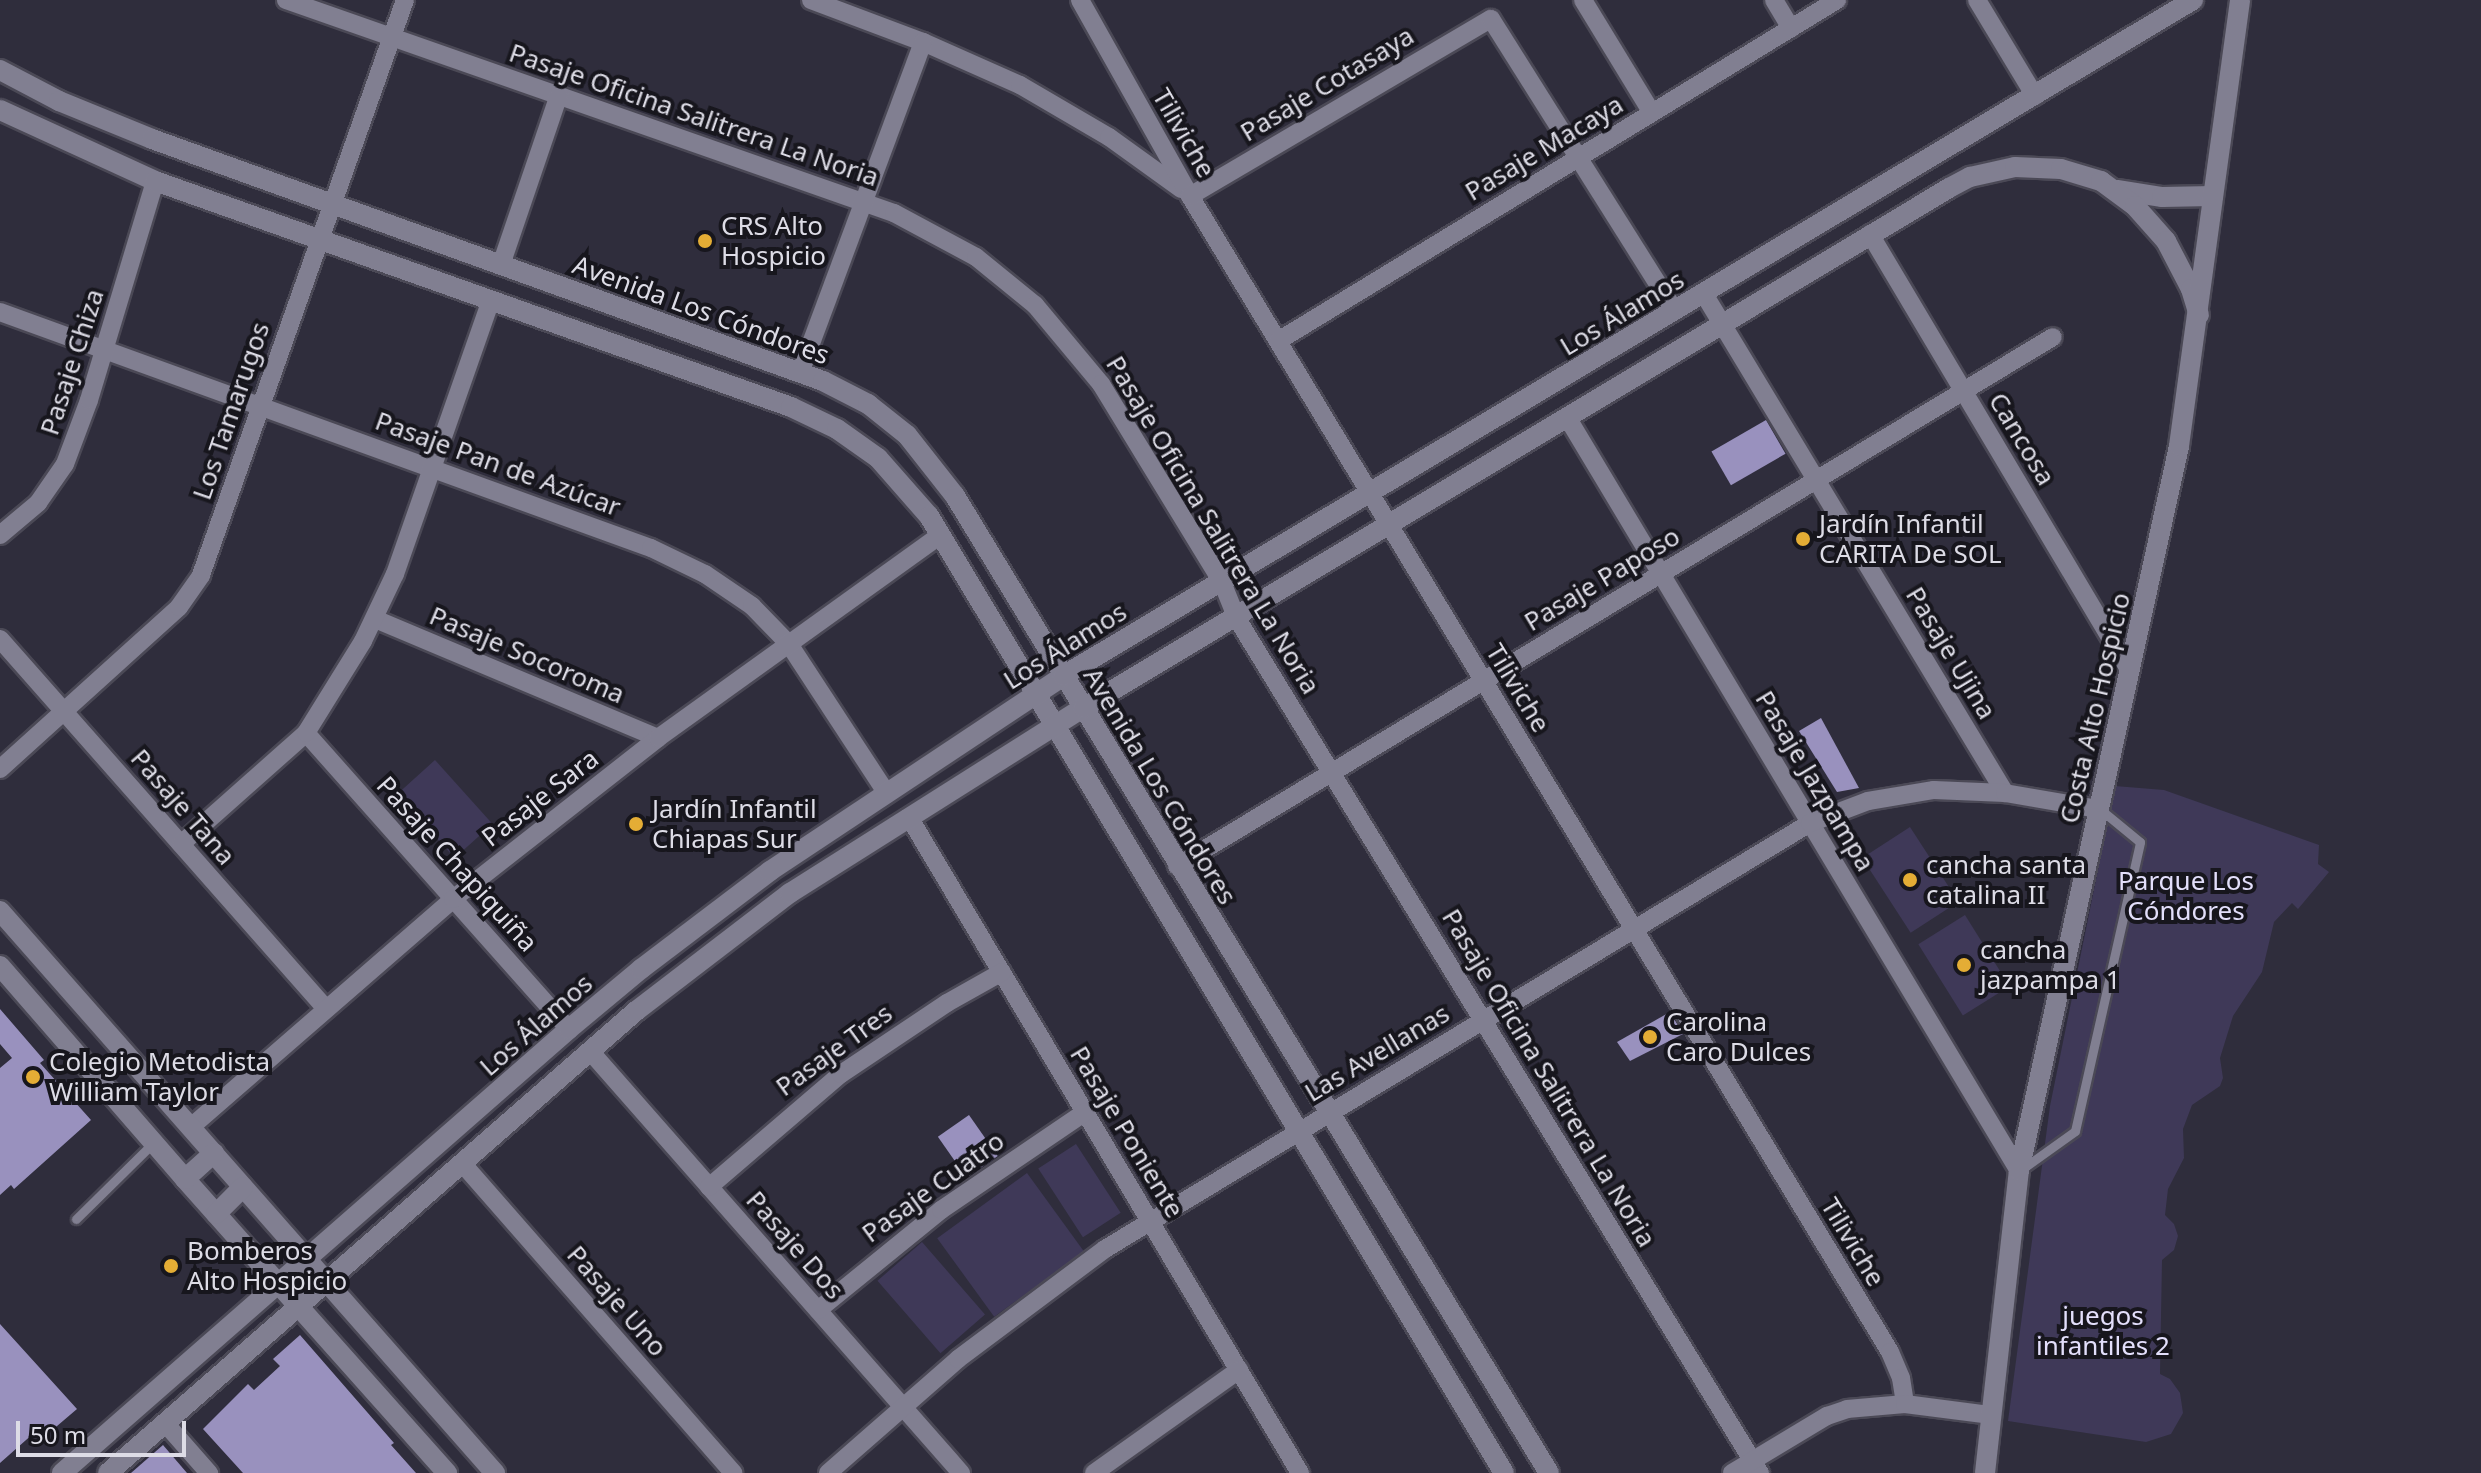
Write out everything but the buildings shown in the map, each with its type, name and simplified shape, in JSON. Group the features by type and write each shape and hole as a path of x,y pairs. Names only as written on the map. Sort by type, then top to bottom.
{"street":[{"name":"Pasaje Oficina Salitrera La Noria","path":"286,0 864,201 920,225 976,257 1005,278 1063,335 1101,384 1222,582 1236,617 1757,1467"},
{"name":"Los Tamarugos","path":"0,769 166,619 190,592 208,555 405,0"},
{"path":"811,0 972,62 1067,110 1190,196"},
{"name":"Tiliviche","path":"1080,0 1190,196 1890,1352 1901,1378 1905,1404"},
{"path":"1583,0 1652,113"},
{"path":"1774,0 1791,28"},
{"name":"Pasaje Macaya","path":"1278,341 1837,0"},
{"path":"1977,0 2035,96"},
{"name":"Costa Alto Hospicio","path":"1985,1473 2019,1171 2177,457 2199,315 2240,0"},
{"name":"Los Álamos","path":"62,1473 569,1029 714,912 886,792 1063,676 2190,1"},
{"name":"Pasaje Cotasaya","path":"1190,196 1491,19 1580,157"},
{"path":"800,373 923,42"},
{"name":"Avenida Los Cóndores","path":"0,70 105,121 800,373 868,404 925,454 941,474 1549,1473"},
{"path":"501,265 559,95"},
{"path":"0,110 155,181 791,407 837,429 897,476 941,535 1504,1473"},
{"path":"1580,157 1675,311"},
{"path":"108,1473 590,1051 732,934 802,885 1083,708 1949,188 1993,171 2015,167 2061,169 2117,190 2162,197 2213,196"},
{"name":"Pasaje Chiza","path":"0,535 38,503 65,464 104,350 155,181"},
{"path":"2117,190 2166,241 2191,289 2199,315"},
{"name":"Cancosa","path":"1870,234 2130,671"},
{"name":"Pasaje Ujina","path":"1704,294 2005,793"},
{"path":"181,844 306,733 375,619 491,300"},
{"name":"Pasaje Pan de Azúcar","path":"0,312 679,560 741,598 789,644 886,792"},
{"name":"Pasaje Paposo","path":"1177,866 2053,337"},
{"name":"Pasaje Jazpampa","path":"1567,417 2019,1171"},
{"name":"Pasaje Sara","path":"191,1127 453,899 658,738 941,535"},
{"name":"Pasaje Socoroma","path":"375,619 658,738"},
{"name":"Pasaje Tana","path":"0,639 326,1009"},
{"name":"Pasaje Chapiquiña","path":"306,733 569,1029"},
{"name":"Las Avellanas","path":"828,1473 1016,1313 1150,1221 1810,823 1853,806 1899,795 1958,790 2005,793 2099,809"},
{"name":"Pasaje Poniente","path":"909,817 1300,1473"},
{"path":"0,911 495,1473"},
{"path":"0,966 447,1473"},
{"name":"Pasaje Tres","path":"709,1187 795,1109 841,1074 947,1003 1002,972"},
{"name":"Pasaje Dos","path":"590,1051 961,1473"},
{"name":"Pasaje Cuatro","path":"818,1310 941,1210 1085,1112"},
{"path":"185,1179 214,1153"},
{"name":"Pasaje Uno","path":"462,1163 733,1473"},
{"path":"216,1214 243,1187"},
{"path":"1094,1473 1239,1370"},
{"path":"1732,1473 1757,1467 1827,1416 1868,1405 1905,1404 1991,1415"},
{"path":"165,1423 209,1473"}],"lane":[{"path":"2019,1171 2075,1131 2140,842 2099,809"},
{"path":"76,1219 153,1143"}],"green space":[{"path":"435,760 493,824 455,858 397,794"},
{"name":"Parque Los Cóndores","path":"2115,786 2164,790 2319,845 2318,864 2329,872 2298,909 2292,903 2274,922 2262,972 2233,1016 2220,1058 2223,1078 2220,1086 2192,1105 2183,1129 2184,1158 2168,1189 2165,1215 2174,1224 2178,1236 2174,1250 2162,1260 2160,1374 2170,1379 2180,1393 2183,1413 2171,1434 2146,1442 2008,1421 2050,1106"},
{"name":"cancha santa catalina II","path":"1910,827 1958,902 1911,933 1862,858"},
{"name":"cancha jazpampa 1","path":"1965,915 2010,986 1963,1015 1918,944"},
{"path":"1076,1144 1121,1213 1083,1237 1038,1169"},
{"path":"1027,1173 1084,1251 994,1317 937,1238"},
{"path":"922,1242 985,1314 940,1353 877,1281"}],"place":[{"name":"CRS Alto Hospicio","path":"705,241"},
{"name":"Jardín Infantil CARITA De SOL","path":"1803,539"},
{"name":"Jardín Infantil Chiapas Sur","path":"636,824"},
{"name":"cancha santa catalina II","path":"1910,880"},
{"name":"cancha jazpampa 1","path":"1964,965"},
{"name":"Carolina Caro Dulces","path":"1650,1037"},
{"name":"Colegio Metodista William Taylor","path":"33,1077"},
{"name":"Bomberos Alto Hospicio","path":"171,1266"}],"park label":[{"name":"juegos infantiles 2","path":"2103,1331"}]}
